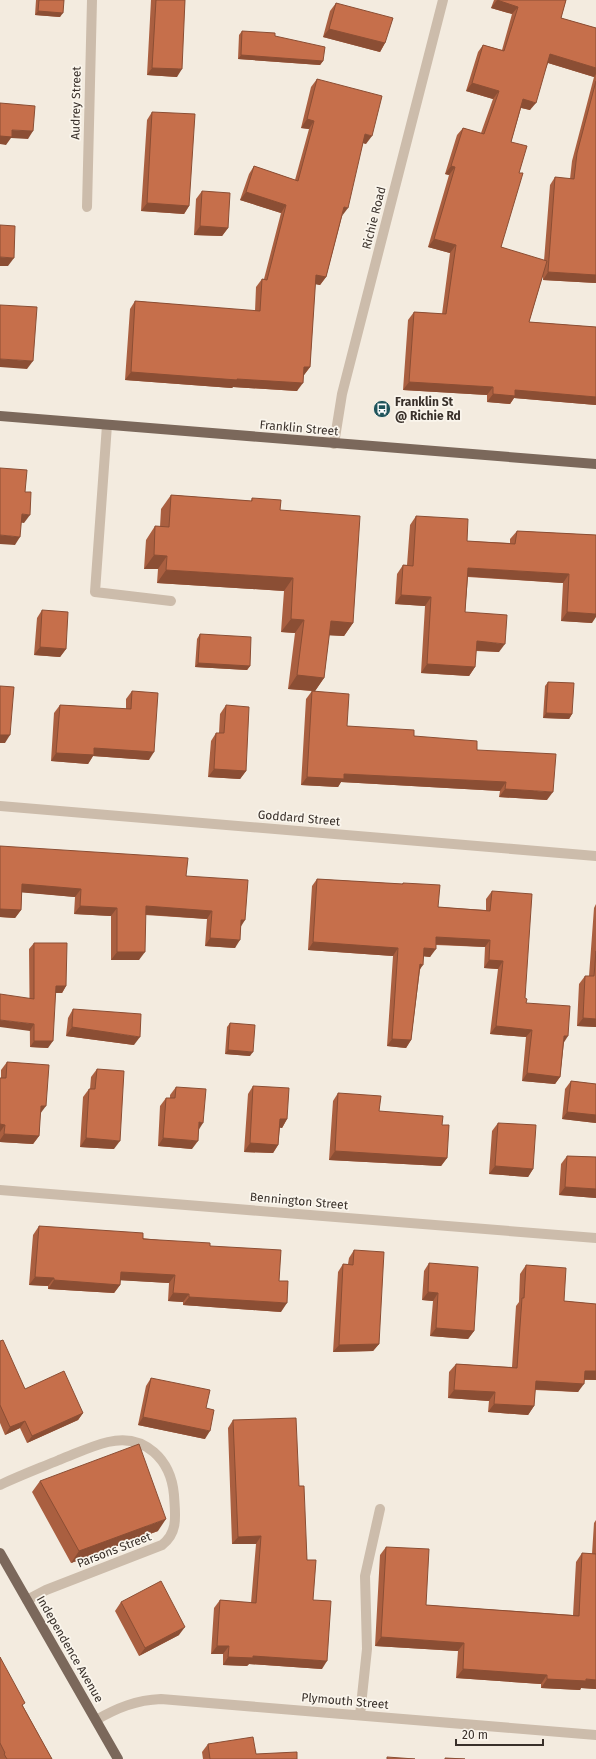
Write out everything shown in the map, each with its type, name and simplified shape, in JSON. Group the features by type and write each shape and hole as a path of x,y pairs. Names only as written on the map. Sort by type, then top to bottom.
{"main road":[{"name":"Franklin Street","path":"0,416 596,464"},
{"name":"Independence Avenue","path":"0,1553 118,1759"}],"street":[{"name":"Audrey Street","path":"87,207 92,0"},
{"name":"Richie Road","path":"334,444 342,394 443,0"},
{"path":"107,425 95,592 171,601"},
{"name":"Goddard Street","path":"0,806 596,856"},
{"name":"Bennington Street","path":"0,1190 596,1238"},
{"name":"Parsons Street","path":"0,1485 98,1445 126,1440 136,1442 154,1451 166,1465 173,1485 175,1526 168,1541 156,1548 46,1590 27,1600"},
{"path":"360,1715 367,1649 365,1576 380,1509"},
{"name":"Plymouth Street","path":"96,1720 130,1704 161,1699 596,1735"}],"building":[{"path":"39,0 64,0 63,13 38,11"},
{"path":"156,0 185,0 182,69 152,68"},
{"path":"497,0 566,0 561,18 596,28 596,68 550,54 536,103 523,99 511,142 527,146 519,173 523,173 501,247 547,261 529,322 596,327 596,397 515,390 515,396 493,394 493,387 409,382 414,312 446,314 456,245 434,239 455,167 451,166 463,128 484,134 499,91 472,83 483,45 504,51 518,7"},
{"path":"336,3 393,18 385,43 329,29"},
{"path":"242,31 275,33 275,36 325,47 323,61 241,55"},
{"path":"317,79 382,96 372,136 365,134 348,208 344,207 326,277 316,275 310,367 304,367 303,383 237,380 131,372 135,301 260,311 262,279 267,280 286,205 246,192 254,166 298,181 314,121 307,119"},
{"path":"596,81 596,275 548,272 555,177 574,179 577,153"},
{"path":"0,103 35,106 33,131 12,130 12,137 0,136"},
{"path":"152,112 195,114 189,206 147,203"},
{"path":"202,191 230,193 228,228 200,226"},
{"path":"0,225 15,226 14,258 0,257"},
{"path":"0,305 37,307 33,361 0,359"},
{"path":"0,468 27,470 25,492 31,492 30,515 22,514 20,537 0,535"},
{"path":"171,495 252,501 252,498 281,500 280,510 360,516 353,623 331,621 324,678 297,675 304,620 291,619 293,578 166,570 167,556 154,555 155,526 169,527"},
{"path":"416,516 468,519 467,541 515,544 517,531 596,535 596,614 567,612 569,574 468,568 465,612 507,615 505,644 477,641 475,667 427,664 431,597 401,595 403,565 413,566"},
{"path":"42,610 68,612 66,649 40,647"},
{"path":"200,634 251,637 250,666 198,663"},
{"path":"548,682 574,683 572,714 546,713"},
{"path":"0,686 14,687 10,735 0,735"},
{"path":"132,691 158,693 154,752 94,748 94,755 56,753 60,705 131,709"},
{"path":"312,691 349,694 347,726 414,730 414,736 477,741 477,750 556,754 553,792 505,789 506,782 344,774 344,779 307,777"},
{"path":"226,705 249,707 246,771 214,769 216,733 224,733"},
{"path":"0,846 188,858 186,876 248,880 245,920 241,920 240,940 210,938 212,911 146,906 145,952 117,952 117,908 80,906 81,889 22,884 21,910 0,909"},
{"path":"317,879 440,885 438,907 490,911 492,891 532,894 525,998 527,999 526,1003 570,1006 568,1036 564,1036 560,1077 527,1073 532,1030 496,1026 503,961 489,960 490,940 436,937 436,949 424,948 423,965 420,964 411,1040 392,1039 398,948 313,942"},
{"path":"34,943 67,943 66,986 56,986 53,1041 34,1041 34,1024 0,1020 0,994 34,999"},
{"path":"596,951 596,1019 583,1018 585,976 594,976"},
{"path":"73,1009 141,1014 140,1037 72,1027"},
{"path":"230,1023 255,1025 253,1052 228,1050"},
{"path":"7,1062 49,1065 46,1106 41,1106 39,1136 4,1134 5,1125 0,1124 0,1078 6,1078"},
{"path":"97,1069 124,1071 120,1141 86,1138 89,1089 95,1089"},
{"path":"571,1081 596,1084 596,1115 567,1112"},
{"path":"253,1086 289,1088 287,1119 280,1119 278,1145 250,1143"},
{"path":"176,1087 206,1089 203,1123 199,1122 198,1141 163,1138 166,1098 175,1098"},
{"path":"338,1093 381,1096 379,1111 443,1116 442,1125 449,1125 447,1158 335,1151"},
{"path":"498,1123 536,1125 533,1169 495,1166"},
{"path":"567,1156 596,1157 596,1189 565,1187"},
{"path":"39,1226 143,1233 143,1239 210,1243 210,1246 281,1250 279,1281 288,1281 287,1303 189,1297 189,1294 173,1293 175,1275 121,1272 120,1285 54,1280 54,1278 35,1277"},
{"path":"354,1250 384,1252 379,1344 339,1345 343,1264 353,1265"},
{"path":"429,1263 478,1267 474,1331 436,1328 438,1293 428,1292"},
{"path":"526,1265 566,1268 564,1301 596,1304 596,1371 585,1371 584,1384 536,1381 534,1406 494,1404 495,1392 454,1390 456,1364 517,1368"},
{"path":"3,1340 25,1389 64,1371 83,1413 32,1436 25,1421 10,1427 0,1405 0,1341"},
{"path":"151,1378 210,1390 206,1408 214,1410 210,1431 143,1417"},
{"path":"296,1418 299,1486 304,1486 307,1560 316,1560 313,1600 331,1601 327,1661 253,1656 253,1658 228,1657 229,1646 217,1646 220,1600 256,1603 261,1536 238,1537 233,1420"},
{"path":"139,1444 166,1519 79,1551 40,1481"},
{"path":"386,1547 429,1549 426,1605 579,1616 582,1553 596,1554 596,1680 586,1679 586,1681 547,1679 547,1675 463,1669 464,1643 381,1637"},
{"path":"161,1581 185,1627 145,1648 121,1602"},
{"path":"0,1657 25,1703 22,1705 52,1759 7,1759 4,1754 5,1753 0,1743"},
{"path":"253,1737 256,1754 297,1752 297,1759 210,1759 208,1744"},
{"path":"387,1757 415,1759 387,1759"}],"place":[{"name":"Franklin St @ Richie Rd","path":"382,409"}]}
